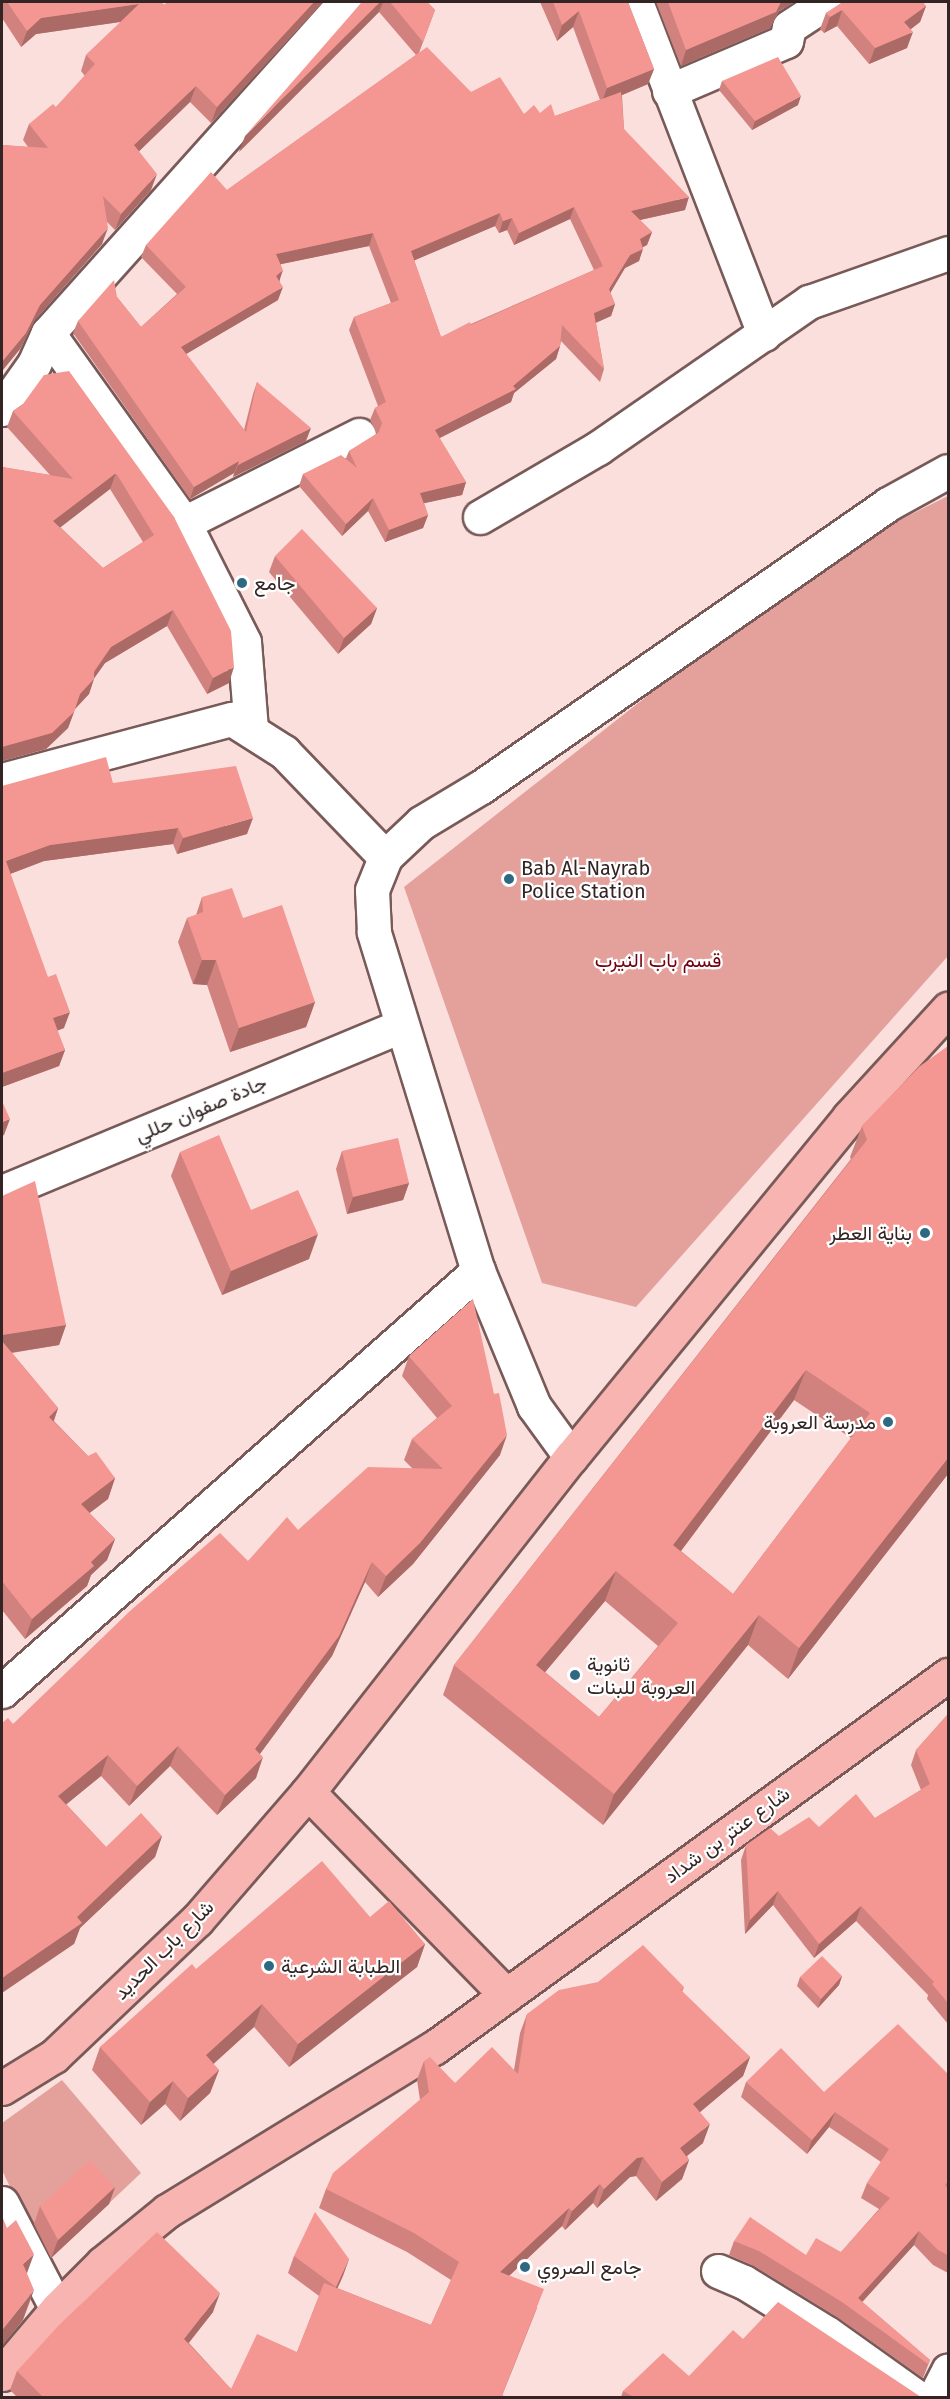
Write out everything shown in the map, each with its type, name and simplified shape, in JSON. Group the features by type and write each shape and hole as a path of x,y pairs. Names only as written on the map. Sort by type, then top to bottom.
{"main road":[{"name":"شارع باب الحديد","path":"2,2088 54,2056 197,1920 308,1792 571,1457 849,1117 948,1010"},
{"name":"شارع عنتر بن شداد","path":"2,2374 57,2308 103,2263 167,2211 435,2048 948,1676"},
{"path":"308,1792 506,1995"}],"street":[{"path":"2,409 34,364 48,333 345,2"},
{"path":"636,2 764,334"},
{"path":"669,91 786,40 789,27 827,2"},
{"path":"480,517 598,448 809,302 948,253"},
{"path":"48,333 184,523 244,642 250,729"},
{"path":"184,523 359,435"},
{"path":"571,1457 534,1406 478,1271 400,1026 374,932 372,890 385,857 421,823 490,780 888,504 948,471"},
{"path":"2,780 232,719 284,752 385,857"},
{"name":"جادة صفوان حللي","path":"2,1192 400,1026"},
{"path":"2,1691 478,1271"},
{"path":"2,2203 57,2308"},
{"path":"718,2271 744,2282 827,2332 918,2397"},
{"path":"934,2397 948,2370"}],"green space":[{"name":"قسم باب النيرب","path":"948,496 948,956 636,1307 542,1283 404,887 823,558"},
{"path":"62,2080 141,2173 46,2263 2,2170 2,2123"}],"building":[{"path":"7,2 161,2 164,5 168,2 314,2 217,107 196,86 134,145 157,174 121,214 103,196 108,228 40,305 26,333 2,362 2,145 48,148 29,124 53,104 56,107 95,64 86,55 139,4 41,18 27,31"},
{"path":"362,2 380,2 245,136"},
{"path":"390,2 427,2 435,10 423,42"},
{"path":"553,2 628,2 654,69 607,88 579,11 562,25"},
{"path":"668,2 781,2 776,12 686,50"},
{"path":"843,2 923,2 926,6 904,22 913,32 875,48 842,10 830,17 826,13"},
{"path":"427,47 471,92 500,77 524,114 534,105 540,113 551,104 555,116 621,92 624,129 689,197 631,211 652,232 640,239 643,249 630,255 609,289 615,304 594,313 604,369 562,325 560,346 513,386 516,389 435,430 466,482 420,493 428,515 389,530 373,498 346,524 303,474 341,455 357,468 349,451 379,432 382,423 375,408 386,402 354,317 399,300 373,233 276,254 283,270 276,276 283,287 181,347 246,432 257,382 311,428 238,465 239,461 194,487 78,321 114,280 117,297 141,327 186,287 146,245 211,172 227,190","holes":["574,207 603,266 471,325 470,322 441,337 411,251 500,213 503,221 512,218 519,233"]},
{"path":"778,57 801,96 755,121 722,81"},
{"path":"69,371 174,517 231,631 234,667 213,678 173,610 111,647 94,671 94,679 80,694 74,712 52,733 2,747 2,467 73,479 13,411 23,404 44,375","holes":["116,473 154,535 103,568 53,521"]},
{"path":"302,529 377,608 344,638 275,556"},
{"path":"106,757 113,783 236,766 253,818 183,838 178,828 50,845 6,861 48,977 56,974 70,1012 53,1018 65,1050 2,1073 2,786"},
{"path":"232,888 243,918 282,905 315,1002 239,1028 216,960 202,960 187,918 203,912 202,897"},
{"path":"948,1046 948,1458 799,1648 759,1615 614,1794 454,1665 867,1140 862,1126 920,1066","holes":["806,1370 870,1413 733,1594 673,1545","616,1571 678,1623 599,1717 536,1665"]},
{"path":"2,1101 10,1119 2,1122"},
{"path":"219,1135 251,1210 298,1190 318,1234 231,1271 180,1152"},
{"path":"398,1138 409,1183 353,1197 342,1151"},
{"path":"35,1181 66,1325 2,1335 2,1196"},
{"path":"473,1299 494,1394 499,1393 507,1435 420,1543 386,1576 372,1562 339,1636 255,1749 263,1757 225,1795 178,1746 137,1786 108,1755 58,1796 106,1847 141,1813 162,1836 77,1917 82,1923 2,1978 2,1723 8,1718 13,1724 130,1611 220,1533 248,1561 287,1517 298,1530 368,1467 443,1469 412,1439 452,1406 409,1356"},
{"path":"2,1341 58,1408 49,1417 88,1456 96,1452 115,1478 81,1504 115,1539 91,1562 94,1566 32,1619 2,1581"},
{"path":"948,1714 948,2003 932,1984 934,1982 861,1906 819,1944 778,1891 750,1920 746,1845 770,1828 779,1836 809,1817 819,1827 856,1794 875,1818 930,1784 916,1750"},
{"path":"322,1861 370,1917 389,1901 425,1944 298,2044 262,2004 206,2055 219,2070 188,2098 173,2081 150,2102 100,2047 192,1964 196,1969"},
{"path":"643,1945 684,1987 681,1990 750,2057 693,2104 710,2124 680,2148 689,2160 662,2182 643,2157 637,2158 604,2189 600,2184 572,2211 569,2208 500,2272 544,2289 502,2395 506,2397 43,2397 17,2371 59,2325 157,2232 220,2293 184,2339 231,2389 257,2334 297,2352 324,2283 431,2325 459,2262 414,2233 326,2189 333,2173 429,2092 424,2061 430,2057 455,2083 492,2047 518,2074 527,2014 559,1990 598,1982"},
{"path":"822,1956 842,1976 821,1999 800,1977"},
{"path":"898,2024 948,2074 948,2181 945,2185 948,2189 948,2255 938,2250 919,2231 858,2298 930,2360 928,2364 842,2302 759,2251 734,2241 750,2217 806,2255 816,2238 841,2252 890,2198 867,2183 889,2149 835,2112 812,2140 746,2082 781,2048 824,2092"},
{"path":"90,2160 115,2187 58,2240 40,2206"},
{"path":"315,2212 349,2259 336,2287 294,2256"},
{"path":"2,2216 7,2228 16,2220 34,2254 23,2264 34,2290 2,2330"},
{"path":"778,2302 921,2397 634,2397 623,2391 663,2353 689,2376 733,2330 743,2339"}],"place":[{"name":"جامع","path":"242,583"},
{"name":"Bab Al-Nayrab Police Station","path":"509,879"},
{"name":"بناية العطر","path":"925,1233"},
{"name":"مدرسة العروبة","path":"888,1422"},
{"name":"ثانوية العروبة للبنات","path":"575,1675"},
{"name":"الطبابة الشرعية","path":"269,1966"},
{"name":"جامع الصروي","path":"525,2267"}]}
